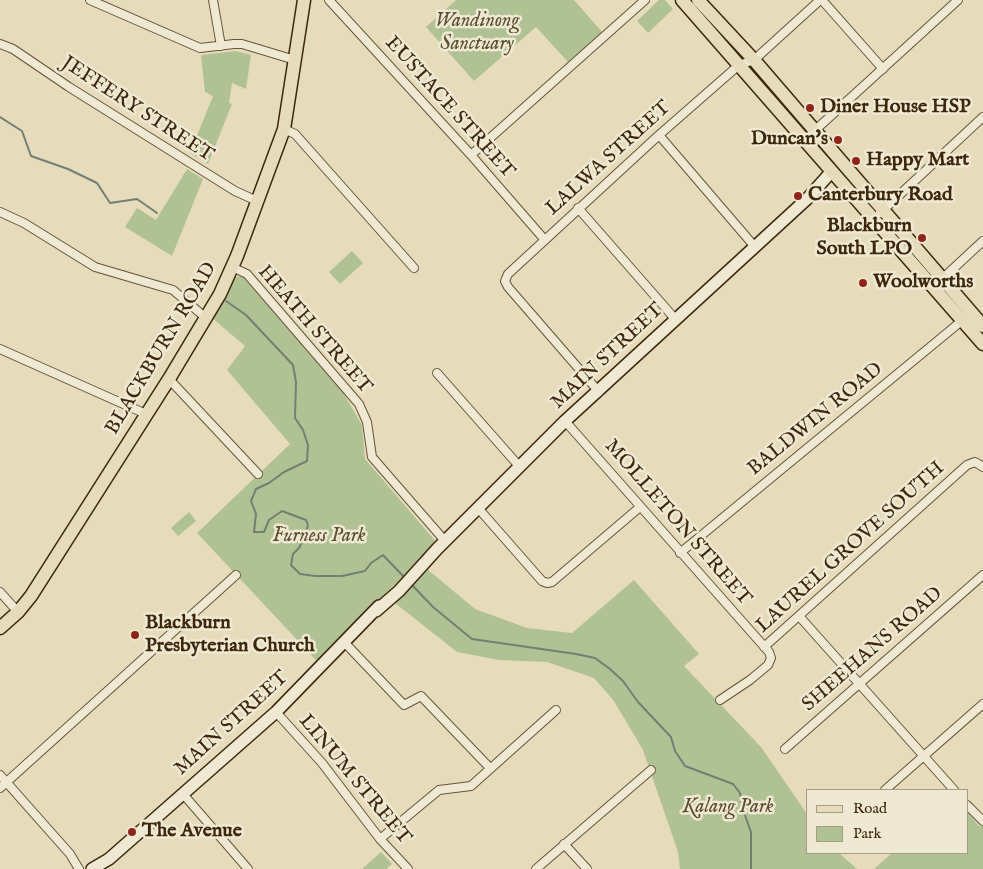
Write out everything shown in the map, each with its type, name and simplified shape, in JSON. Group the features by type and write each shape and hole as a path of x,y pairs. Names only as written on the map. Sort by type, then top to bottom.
{"main road":[{"name":"BLACKBURN ROAD","path":"0,628 18,612 36,588 169,380 206,318 232,268 284,129 304,0"},
{"path":"682,0 740,64 810,136"},
{"path":"698,0 754,60 838,171 942,279 983,344"},
{"path":"879,215 967,316 983,326"}],"street":[{"path":"90,0 196,46 204,48 242,44 294,60"},
{"path":"213,0 220,46"},
{"name":"EUSTACE STREET","path":"329,0 471,155 544,239"},
{"path":"471,155 645,0"},
{"path":"740,64 754,60 821,0 883,69"},
{"path":"810,136 958,0"},
{"name":"JEFFERY STREET","path":"0,44 13,49 69,87 235,191 257,201"},
{"name":"LALWA STREET","path":"599,392 508,287 505,281 508,274 578,208 740,64"},
{"path":"879,215 983,117"},
{"path":"284,129 295,134 414,268"},
{"path":"659,135 755,247"},
{"name":"MAIN STREET","path":"101,869 109,859 276,712 565,421 599,392 838,171"},
{"path":"578,208 676,320"},
{"path":"0,212 24,223 95,267 173,290 206,318"},
{"path":"942,279 983,241"},
{"name":"HEATH STREET","path":"232,268 246,274 359,404 367,422 372,457 441,545"},
{"name":"BALDWIN ROAD","path":"680,553 967,316"},
{"path":"0,349 146,414"},
{"path":"437,373 519,466"},
{"path":"169,380 258,474"},
{"name":"MOLLETON STREET","path":"565,421 764,647"},
{"name":"LAUREL GROVE SOUTH","path":"720,700 750,680 768,665 771,658 769,652 764,647 967,465 975,462 983,467"},
{"path":"478,508 542,580 547,583 552,582 640,507"},
{"path":"0,788 236,575"},
{"name":"SHEEHANS ROAD","path":"785,749 983,575"},
{"path":"0,592 18,612"},
{"path":"799,616 953,789"},
{"path":"344,643 404,705 421,696 490,768"},
{"path":"886,789 983,704"},
{"path":"380,839 439,790 471,786 556,710"},
{"name":"LINUM STREET","path":"276,712 322,762 380,839 408,869"},
{"path":"536,869 651,770"},
{"path":"0,774 70,854 79,869"},
{"path":"182,794 248,869"},
{"path":"968,806 983,821"},
{"path":"564,844 586,869"},
{"path":"70,854 91,869"},
{"name":"MAIN STREET","path":"91,869 109,859"}],"green space":[{"name":"Wandinong Sanctuary","path":"456,0 574,0 603,33 569,63 536,27 474,81 426,27"},
{"path":"659,0 665,0 673,9 648,33 637,21"},
{"path":"236,51 251,55 246,89 232,83 229,103 232,104 208,164 190,153 213,96 205,92 201,55"},
{"path":"187,169 203,179 172,256 125,227 137,208 156,220"},
{"path":"352,251 363,263 340,284 329,272"},
{"name":"Furness Park","path":"242,276 341,389 362,425 365,459 437,543 317,661 197,533 290,444 227,370 245,346 211,317 236,277"},
{"path":"189,512 196,521 178,536 171,528"},
{"name":"Kalang Park","path":"427,569 475,609 527,628 572,633 634,580 699,654 684,666 761,747 806,813 806,854 840,854 857,869 680,869 678,852 643,750 614,701 594,678 547,662 499,660 457,652 395,603"},
{"path":"968,813 979,826 983,825 983,869 874,869 891,854 968,854"},
{"path":"381,852 392,864 386,869 362,869"}],"waterway":[{"path":"0,117 22,131 31,156 68,169 97,183 110,203 137,199 157,213"},
{"path":"226,301 246,315 293,365 296,382 295,418 303,430 308,445 307,461 256,489 251,501 256,514 254,532 264,532 269,520 282,511 306,520 308,525 299,548 293,554 291,565 300,574 342,576 365,571 371,563 383,555 405,578"},
{"path":"412,585 433,607 472,639 595,658 610,669 623,681 638,702 671,737 675,751 685,766 733,784 740,793 743,810 751,832 751,869"}],"place":[{"name":"Diner House HSP","path":"810,108"},
{"name":"Duncan's","path":"838,140"},
{"name":"Happy Mart","path":"856,161"},
{"name":"Canterbury Road","path":"798,196"},
{"name":"Blackburn South LPO","path":"922,238"},
{"name":"Woolworths","path":"863,283"},
{"name":"Blackburn Presbyterian Church","path":"135,635"},
{"name":"The Avenue","path":"132,832"}]}
